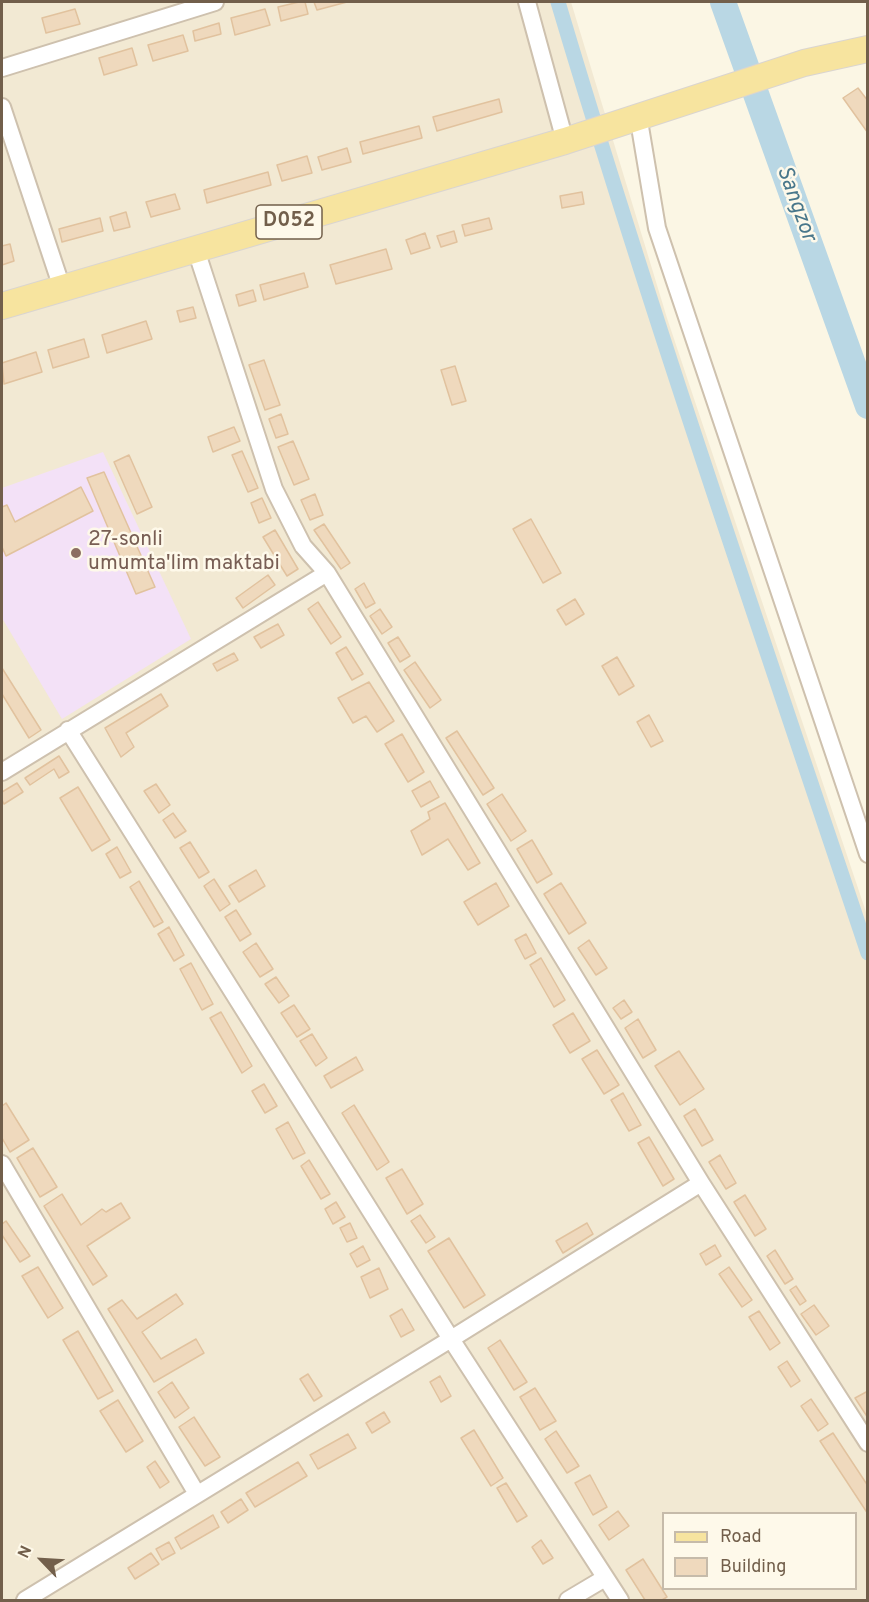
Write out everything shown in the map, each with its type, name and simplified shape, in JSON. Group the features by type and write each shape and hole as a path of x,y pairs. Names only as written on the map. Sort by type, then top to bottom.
{"main road":[{"name":"D052","path":"2,306 570,139 804,63 867,49"}],"street":[{"path":"2,68 215,2"},
{"path":"527,2 570,139"},
{"path":"2,107 62,288"},
{"path":"638,116 657,228 867,854"},
{"path":"196,250 274,489 303,546 327,573 701,1183 867,1443"},
{"path":"2,772 327,573"},
{"path":"68,730 452,1339 620,1600"},
{"path":"2,1164 196,1494"},
{"path":"24,1600 452,1339 701,1183"},
{"path":"568,1600 605,1578"}],"shaded area":[{"path":"2,2 571,2 667,318 867,915 867,1600 2,1600"},
{"name":"27-sonli umumta'lim maktabi","path":"103,452 191,639 62,719 2,618 2,488"}],"building":[{"path":"305,2 308,14 281,21 278,7"},
{"path":"314,2 347,2 317,10"},
{"path":"75,9 80,24 46,33 42,18"},
{"path":"265,9 270,25 235,35 231,18"},
{"path":"219,23 221,34 195,41 193,31"},
{"path":"183,35 188,51 153,61 148,45"},
{"path":"132,48 137,65 104,75 99,58"},
{"path":"858,88 868,101 868,133 843,98"},
{"path":"499,99 502,112 437,131 433,117"},
{"path":"419,126 422,138 363,154 360,142"},
{"path":"347,148 351,162 322,170 318,157"},
{"path":"307,156 312,173 282,181 277,165"},
{"path":"268,172 271,185 207,203 204,190"},
{"path":"582,192 584,204 562,208 560,196"},
{"path":"175,194 180,209 151,217 146,202"},
{"path":"126,212 130,227 114,231 110,217"},
{"path":"100,218 103,231 62,242 59,229"},
{"path":"489,218 492,229 465,236 462,225"},
{"path":"454,231 457,242 441,247 437,236"},
{"path":"425,233 430,248 411,254 406,240"},
{"path":"10,244 14,261 2,265 2,246"},
{"path":"386,249 392,269 336,284 330,265"},
{"path":"304,273 308,287 264,300 260,285"},
{"path":"253,290 256,301 239,306 236,295"},
{"path":"193,307 196,318 180,322 177,311"},
{"path":"146,321 152,339 107,353 102,335"},
{"path":"84,339 89,357 53,368 48,350"},
{"path":"36,352 42,372 4,384 2,363"},
{"path":"264,360 280,405 265,410 249,365"},
{"path":"455,366 466,401 452,405 441,370"},
{"path":"281,414 288,434 276,438 269,419"},
{"path":"234,427 240,441 213,452 208,437"},
{"path":"293,441 309,479 294,485 278,447"},
{"path":"242,451 258,488 248,492 232,455"},
{"path":"129,455 152,507 137,514 114,462"},
{"path":"104,472 155,587 136,594 87,478"},
{"path":"81,487 93,511 6,556 2,547 2,507 7,505 15,522"},
{"path":"315,494 323,515 310,520 301,500"},
{"path":"262,498 271,518 259,523 251,503"},
{"path":"531,519 561,573 543,583 513,529"},
{"path":"324,524 350,563 341,569 314,530"},
{"path":"275,530 298,569 287,576 263,537"},
{"path":"268,575 275,585 243,608 236,598"},
{"path":"364,583 375,603 366,608 355,589"},
{"path":"575,599 584,614 566,625 557,610"},
{"path":"318,602 341,637 331,644 308,609"},
{"path":"380,609 392,627 382,634 370,616"},
{"path":"278,624 284,635 261,648 254,637"},
{"path":"398,637 410,656 400,662 388,643"},
{"path":"346,647 363,674 352,680 336,653"},
{"path":"234,653 238,660 217,671 213,664"},
{"path":"617,657 634,686 619,695 602,666"},
{"path":"415,662 441,700 430,708 404,670"},
{"path":"2,668 41,730 29,738 2,694"},
{"path":"369,682 394,721 377,732 366,716 353,723 338,698"},
{"path":"161,694 168,706 126,733 134,747 121,757 105,728"},
{"path":"649,715 663,741 651,747 637,722"},
{"path":"457,731 494,788 483,795 446,738"},
{"path":"402,734 424,772 408,782 385,744"},
{"path":"59,756 69,772 59,778 54,769 30,785 25,778"},
{"path":"430,781 439,797 421,807 412,791"},
{"path":"17,783 23,792 4,804 2,792"},
{"path":"156,784 170,805 159,813 144,791"},
{"path":"78,787 110,840 92,851 60,798"},
{"path":"502,794 526,831 511,841 487,804"},
{"path":"445,803 480,863 468,870 448,839 422,855 411,831 430,819 428,812"},
{"path":"173,813 186,831 175,838 163,820"},
{"path":"532,840 552,874 537,883 517,849"},
{"path":"190,842 209,872 199,878 180,848"},
{"path":"117,847 131,872 120,878 106,854"},
{"path":"256,870 265,886 239,902 229,886"},
{"path":"214,879 230,904 220,911 204,886"},
{"path":"139,881 163,922 154,927 130,887"},
{"path":"496,883 509,906 478,925 464,902"},
{"path":"561,883 586,923 569,934 544,894"},
{"path":"236,910 251,934 240,941 225,917"},
{"path":"169,927 184,955 174,961 158,934"},
{"path":"526,934 536,953 525,959 515,940"},
{"path":"589,940 607,968 596,975 578,948"},
{"path":"256,943 273,969 260,977 243,952"},
{"path":"541,958 565,1000 554,1007 530,965"},
{"path":"191,963 213,1004 202,1010 180,969"},
{"path":"276,977 289,996 279,1003 265,984"},
{"path":"624,1000 632,1012 621,1019 613,1008"},
{"path":"294,1005 310,1029 297,1037 281,1013"},
{"path":"221,1012 252,1066 242,1073 210,1018"},
{"path":"573,1013 590,1041 570,1053 553,1025"},
{"path":"638,1019 656,1050 643,1058 625,1028"},
{"path":"312,1034 327,1058 316,1066 300,1041"},
{"path":"597,1050 619,1085 604,1094 582,1059"},
{"path":"679,1051 704,1089 680,1105 655,1066"},
{"path":"356,1057 363,1070 331,1088 324,1076"},
{"path":"264,1084 277,1106 265,1113 252,1091"},
{"path":"623,1093 641,1125 629,1131 611,1100"},
{"path":"6,1103 29,1140 10,1152 2,1138 2,1106"},
{"path":"354,1105 389,1162 377,1170 342,1113"},
{"path":"695,1109 713,1140 702,1146 684,1116"},
{"path":"288,1122 305,1153 293,1159 276,1129"},
{"path":"649,1137 674,1179 663,1186 638,1143"},
{"path":"33,1148 57,1187 40,1197 17,1158"},
{"path":"720,1155 736,1183 726,1189 709,1162"},
{"path":"309,1160 330,1194 321,1199 301,1166"},
{"path":"402,1169 423,1204 407,1214 386,1178"},
{"path":"62,1194 81,1225 102,1209 106,1212 121,1203 130,1218 87,1246 107,1276 93,1285 44,1206"},
{"path":"745,1195 766,1229 755,1236 734,1202"},
{"path":"336,1202 345,1217 333,1224 325,1209"},
{"path":"420,1215 435,1237 426,1243 411,1221"},
{"path":"6,1221 30,1256 20,1262 2,1235 2,1224"},
{"path":"350,1223 357,1238 347,1242 340,1228"},
{"path":"587,1223 593,1234 563,1253 556,1241"},
{"path":"449,1238 485,1295 464,1308 428,1251"},
{"path":"715,1245 721,1256 706,1265 700,1254"},
{"path":"363,1246 370,1260 357,1267 350,1254"},
{"path":"775,1250 793,1279 785,1284 767,1256"},
{"path":"38,1267 63,1308 48,1318 22,1276"},
{"path":"729,1267 752,1300 742,1307 719,1274"},
{"path":"379,1268 388,1289 370,1298 361,1277"},
{"path":"796,1286 806,1301 800,1305 790,1290"},
{"path":"176,1294 183,1304 142,1332 161,1359 196,1339 204,1353 154,1382 108,1309 122,1300 137,1319"},
{"path":"814,1305 829,1326 816,1335 801,1314"},
{"path":"402,1309 414,1330 401,1337 390,1316"},
{"path":"759,1311 780,1343 770,1350 749,1317"},
{"path":"78,1331 113,1391 98,1399 63,1340"},
{"path":"500,1340 527,1382 514,1390 488,1348"},
{"path":"787,1361 800,1381 791,1387 778,1367"},
{"path":"308,1374 322,1396 314,1401 300,1379"},
{"path":"440,1376 451,1396 441,1402 430,1382"},
{"path":"172,1382 189,1408 175,1418 158,1392"},
{"path":"535,1388 556,1421 540,1430 520,1397"},
{"path":"868,1391 868,1418 855,1398"},
{"path":"811,1399 828,1424 818,1431 801,1406"},
{"path":"118,1400 143,1441 126,1452 100,1411"},
{"path":"384,1412 390,1422 372,1433 366,1423"},
{"path":"194,1417 220,1457 205,1466 179,1427"},
{"path":"474,1430 503,1478 491,1486 461,1438"},
{"path":"556,1431 579,1466 567,1473 545,1439"},
{"path":"833,1433 868,1486 868,1514 820,1441"},
{"path":"348,1434 356,1448 318,1469 310,1455"},
{"path":"155,1461 169,1482 160,1488 147,1467"},
{"path":"298,1462 307,1476 255,1507 246,1493"},
{"path":"590,1475 607,1507 593,1515 575,1483"},
{"path":"506,1483 527,1516 517,1522 497,1488"},
{"path":"241,1499 248,1510 228,1523 221,1512"},
{"path":"618,1511 629,1526 609,1540 599,1525"},
{"path":"213,1515 219,1527 181,1549 175,1538"},
{"path":"541,1540 553,1558 543,1564 532,1547"},
{"path":"169,1542 175,1553 162,1560 156,1549"},
{"path":"151,1553 159,1564 135,1579 128,1568"},
{"path":"643,1559 667,1597 662,1600 645,1600 626,1570"}],"waterway":[{"path":"558,2 670,360 868,953"},
{"name":"Sangzor","path":"723,2 868,406"}],"place":[{"name":"27-sonli umumta'lim maktabi","path":"76,553"}]}
